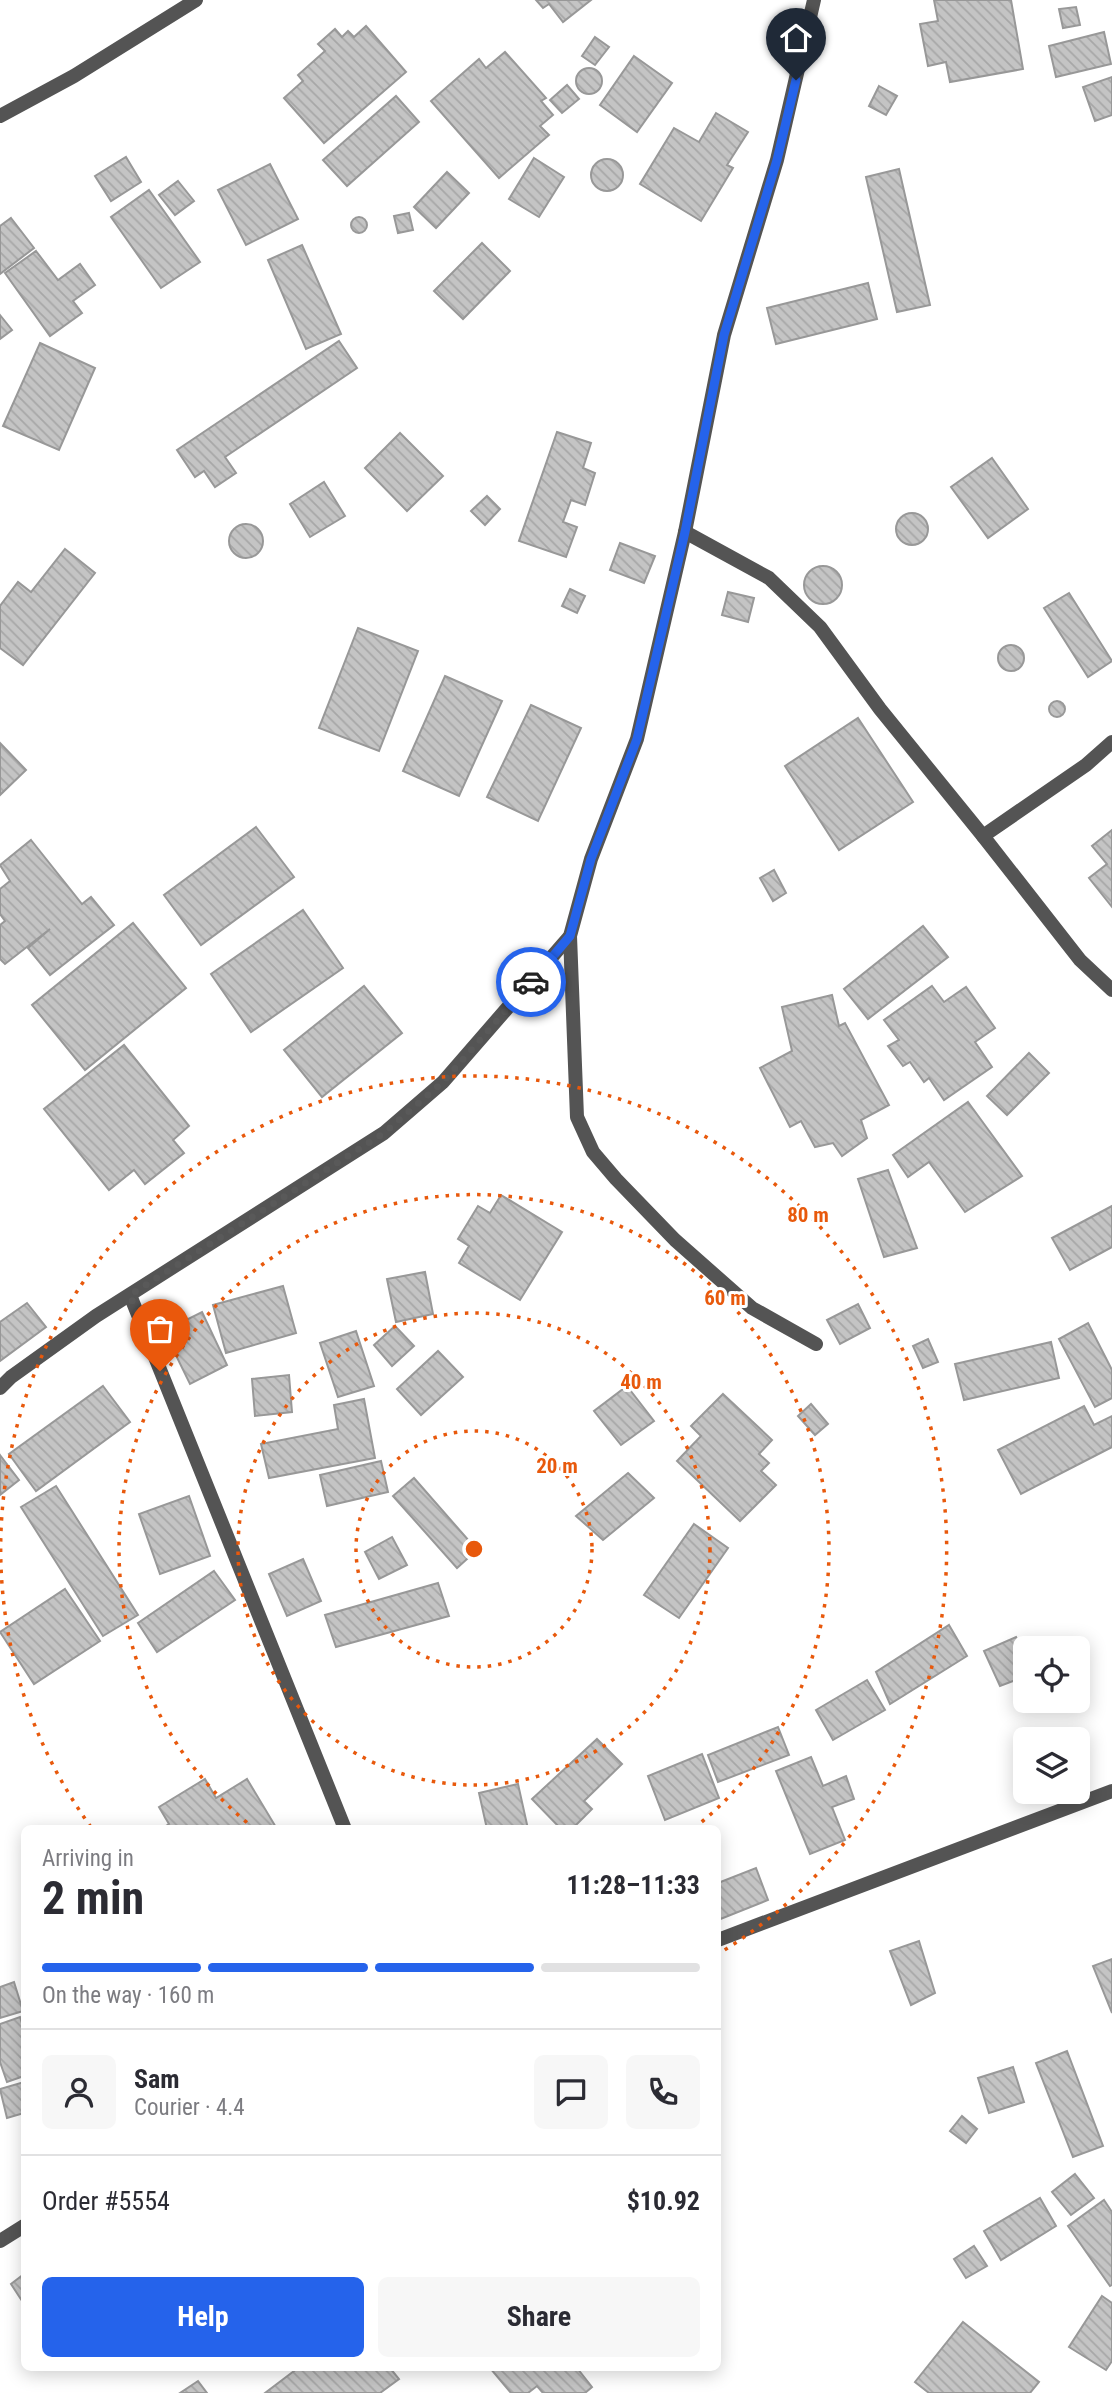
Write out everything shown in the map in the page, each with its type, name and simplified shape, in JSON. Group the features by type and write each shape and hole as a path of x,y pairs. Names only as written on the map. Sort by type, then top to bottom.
{"street":[{"path":"0,116 74,76 196,0"},
{"path":"814,0 777,160 724,335 685,532 637,739 591,859 570,936 577,1117 593,1152 616,1180 675,1240 752,1308 816,1344"},
{"path":"685,532 769,578 820,627 880,709 1080,960 1112,990"},
{"path":"983,836 1086,765 1112,742"},
{"path":"0,1388 64,1339 130,1295 384,1133 443,1082 570,936"},
{"path":"130,1295 343,1825"},
{"path":"721,1939 1112,1791"},
{"path":"0,2241 21,2229"}],"building":[{"path":"536,0 591,0 563,22 549,4 543,8"},
{"path":"934,0 1011,0 1023,69 950,82 946,62 928,66 920,24 938,21"},
{"path":"1076,7 1080,25 1063,28 1059,9"},
{"path":"366,26 406,72 324,143 284,98 303,81 298,75 325,51 318,44 335,29 342,37 348,31 354,37"},
{"path":"1104,32 1111,64 1056,77 1049,46"},
{"path":"595,37 609,47 595,65 582,56"},
{"path":"505,52 546,98 541,101 553,115 540,126 549,135 499,178 431,101 479,59 486,68"},
{"path":"634,56 672,83 637,132 600,105"},
{"path":"589,68 598,72 602,81 598,90 589,94 580,90 576,81 580,72"},
{"path":"1112,77 1112,115 1095,121 1083,87"},
{"path":"567,85 579,99 562,113 550,100"},
{"path":"879,86 897,96 886,115 869,106"},
{"path":"396,96 419,122 347,186 323,160"},
{"path":"716,113 748,132 727,165 733,168 701,221 640,184 674,128 699,142"},
{"path":"126,157 141,182 111,201 95,176"},
{"path":"534,158 564,177 539,217 509,199"},
{"path":"607,159 618,164 623,175 618,186 607,191 596,186 591,175 596,164"},
{"path":"270,164 298,219 246,245 218,190"},
{"path":"899,169 930,305 897,312 866,177"},
{"path":"447,172 469,193 436,228 414,207"},
{"path":"178,181 194,201 175,215 159,195"},
{"path":"149,190 200,262 161,288 111,217"},
{"path":"409,213 413,230 398,233 394,216"},
{"path":"356,217 362,217 367,225 365,231 356,233 351,228 351,222"},
{"path":"11,218 34,248 0,274 0,226"},
{"path":"482,243 510,271 463,319 434,291"},
{"path":"302,245 341,334 306,349 268,260"},
{"path":"36,251 58,280 80,264 95,285 73,301 82,313 50,336 5,273"},
{"path":"868,283 877,319 776,344 767,308"},
{"path":"0,315 12,330 0,339"},
{"path":"339,341 357,368 225,457 236,473 215,487 204,471 195,477 177,450"},
{"path":"40,343 95,368 59,450 3,426"},
{"path":"557,432 591,443 583,468 595,473 585,505 571,500 563,522 577,527 566,557 519,541"},
{"path":"400,433 443,476 407,511 365,468"},
{"path":"992,458 1028,509 988,538 951,487"},
{"path":"324,482 345,516 310,537 290,504"},
{"path":"487,496 500,509 485,525 471,511"},
{"path":"912,513 923,518 928,529 923,540 912,545 901,540 896,529 901,518"},
{"path":"246,524 258,529 263,541 258,553 246,558 234,553 229,541 234,529"},
{"path":"620,543 655,556 644,583 610,570"},
{"path":"65,549 95,573 23,665 0,648 0,606 18,582 31,592"},
{"path":"823,566 836,572 842,585 836,598 823,604 810,598 804,585 810,572"},
{"path":"570,589 585,596 577,613 562,606"},
{"path":"728,592 754,598 748,622 722,615"},
{"path":"1069,593 1112,661 1088,677 1044,608"},
{"path":"358,628 418,651 379,751 319,728"},
{"path":"1011,645 1020,649 1024,658 1020,667 1011,671 1002,667 998,658 1002,649"},
{"path":"445,676 502,701 459,796 403,771"},
{"path":"1057,701 1065,709 1057,717 1049,709"},
{"path":"531,705 581,728 538,821 487,797"},
{"path":"858,718 913,802 839,850 785,766"},
{"path":"0,743 26,770 0,795"},
{"path":"256,827 294,877 201,945 164,895"},
{"path":"1112,830 1112,907 1089,878 1107,864 1092,846"},
{"path":"31,840 82,904 91,897 114,925 50,975 28,948 50,929 5,964 0,959 0,925 5,921 0,914 0,889 10,881 0,865"},
{"path":"774,870 786,893 773,901 760,878"},
{"path":"303,910 343,968 251,1032 211,974"},
{"path":"133,923 186,988 85,1070 32,1005"},
{"path":"923,926 948,957 868,1019 844,989"},
{"path":"364,986 402,1033 322,1097 284,1050"},
{"path":"932,986 944,1002 966,987 995,1028 975,1042 992,1067 944,1100 929,1078 924,1082 910,1062 903,1066 888,1046 899,1040 884,1020"},
{"path":"832,995 839,1026 845,1023 889,1105 861,1120 867,1138 842,1156 833,1143 815,1147 801,1121 790,1127 760,1068 792,1051 782,1007"},
{"path":"124,1045 189,1126 173,1140 184,1153 145,1184 134,1170 109,1190 44,1109"},
{"path":"1029,1053 1049,1073 1007,1115 987,1096"},
{"path":"968,1102 1022,1176 965,1212 929,1162 908,1177 893,1155"},
{"path":"888,1170 917,1248 884,1257 858,1179"},
{"path":"501,1195 562,1232 520,1300 459,1263 469,1246 458,1239 478,1206 490,1213"},
{"path":"1112,1206 1112,1247 1070,1270 1052,1238"},
{"path":"425,1272 433,1314 396,1322 387,1279"},
{"path":"283,1286 296,1333 226,1353 213,1305"},
{"path":"27,1303 46,1327 0,1361 0,1322"},
{"path":"858,1304 870,1328 840,1344 827,1320"},
{"path":"202,1312 227,1365 190,1384 164,1331"},
{"path":"1088,1323 1112,1370 1112,1398 1095,1407 1059,1339"},
{"path":"395,1326 414,1346 392,1366 374,1345"},
{"path":"356,1331 374,1386 338,1397 320,1343"},
{"path":"928,1339 938,1362 923,1368 913,1346"},
{"path":"1051,1342 1059,1378 964,1400 955,1364"},
{"path":"438,1351 463,1377 421,1415 397,1389"},
{"path":"289,1375 292,1412 255,1416 252,1379"},
{"path":"103,1386 130,1422 36,1491 9,1454"},
{"path":"627,1386 654,1421 621,1445 594,1411"},
{"path":"723,1394 772,1440 759,1454 769,1463 761,1471 776,1485 740,1521 677,1461 701,1436 691,1426"},
{"path":"364,1399 375,1458 269,1478 261,1444 338,1429 334,1405"},
{"path":"811,1404 828,1424 815,1435 798,1416"},
{"path":"1084,1406 1094,1425 1112,1416 1112,1447 1021,1494 998,1450"},
{"path":"0,1455 19,1480 0,1495"},
{"path":"381,1461 388,1492 327,1506 320,1475"},
{"path":"628,1473 654,1498 603,1540 576,1516"},
{"path":"414,1478 477,1550 457,1568 393,1496"},
{"path":"56,1486 138,1615 103,1636 21,1507"},
{"path":"189,1496 210,1556 160,1574 139,1514"},
{"path":"694,1524 728,1548 679,1618 644,1595"},
{"path":"392,1537 407,1565 379,1579 365,1552"},
{"path":"303,1559 321,1601 287,1616 269,1574"},
{"path":"214,1571 235,1600 157,1652 138,1623"},
{"path":"438,1583 449,1616 336,1647 325,1615"},
{"path":"65,1589 100,1641 34,1684 0,1632"},
{"path":"949,1625 967,1656 890,1704 876,1672"},
{"path":"1013,1638 1013,1681 1000,1686 984,1651"},
{"path":"867,1680 885,1710 833,1740 816,1710"},
{"path":"778,1727 789,1755 718,1782 708,1755"},
{"path":"597,1739 622,1764 584,1801 592,1809 576,1825 557,1825 532,1799"},
{"path":"702,1754 719,1798 665,1820 648,1776"},
{"path":"811,1757 823,1786 846,1776 854,1799 832,1807 845,1840 810,1854 776,1771"},
{"path":"205,1779 216,1798 247,1779 275,1825 167,1825 159,1807"},
{"path":"518,1784 527,1825 486,1825 479,1793"},
{"path":"756,1868 768,1900 721,1919 721,1882"},
{"path":"919,1941 935,1993 911,2005 890,1951"},
{"path":"1112,1959 1112,2013 1093,1966"},
{"path":"14,1982 21,2012 0,2018 0,1987"},
{"path":"20,2017 21,2020 21,2077 7,2082 0,2062 0,2024"},
{"path":"1067,2051 1103,2146 1073,2157 1036,2063"},
{"path":"1013,2067 1024,2102 989,2113 978,2078"},
{"path":"21,2083 21,2114 7,2118 0,2089"},
{"path":"962,2116 977,2129 966,2143 950,2131"},
{"path":"1075,2174 1094,2198 1071,2215 1052,2192"},
{"path":"1040,2198 1056,2226 1001,2260 984,2231"},
{"path":"1104,2200 1112,2212 1110,2286 1068,2226"},
{"path":"974,2246 987,2266 966,2278 954,2259"},
{"path":"21,2276 21,2299 11,2284"},
{"path":"1102,2296 1112,2303 1112,2361 1106,2370 1069,2347"},
{"path":"963,2322 1039,2382 1030,2393 929,2393 915,2382"},
{"path":"294,2371 392,2371 399,2379 380,2393 265,2393"},
{"path":"493,2371 579,2371 592,2387 585,2393 543,2393 537,2386 528,2393 511,2393"},
{"path":"198,2381 207,2393 180,2393"}],"way so far":[{"path":"160,1371 130,1295 384,1133 443,1082 531,982"}],"route":[{"path":"531,982 570,936 591,859 637,739 685,532 724,335 777,160 796,80"}]}
